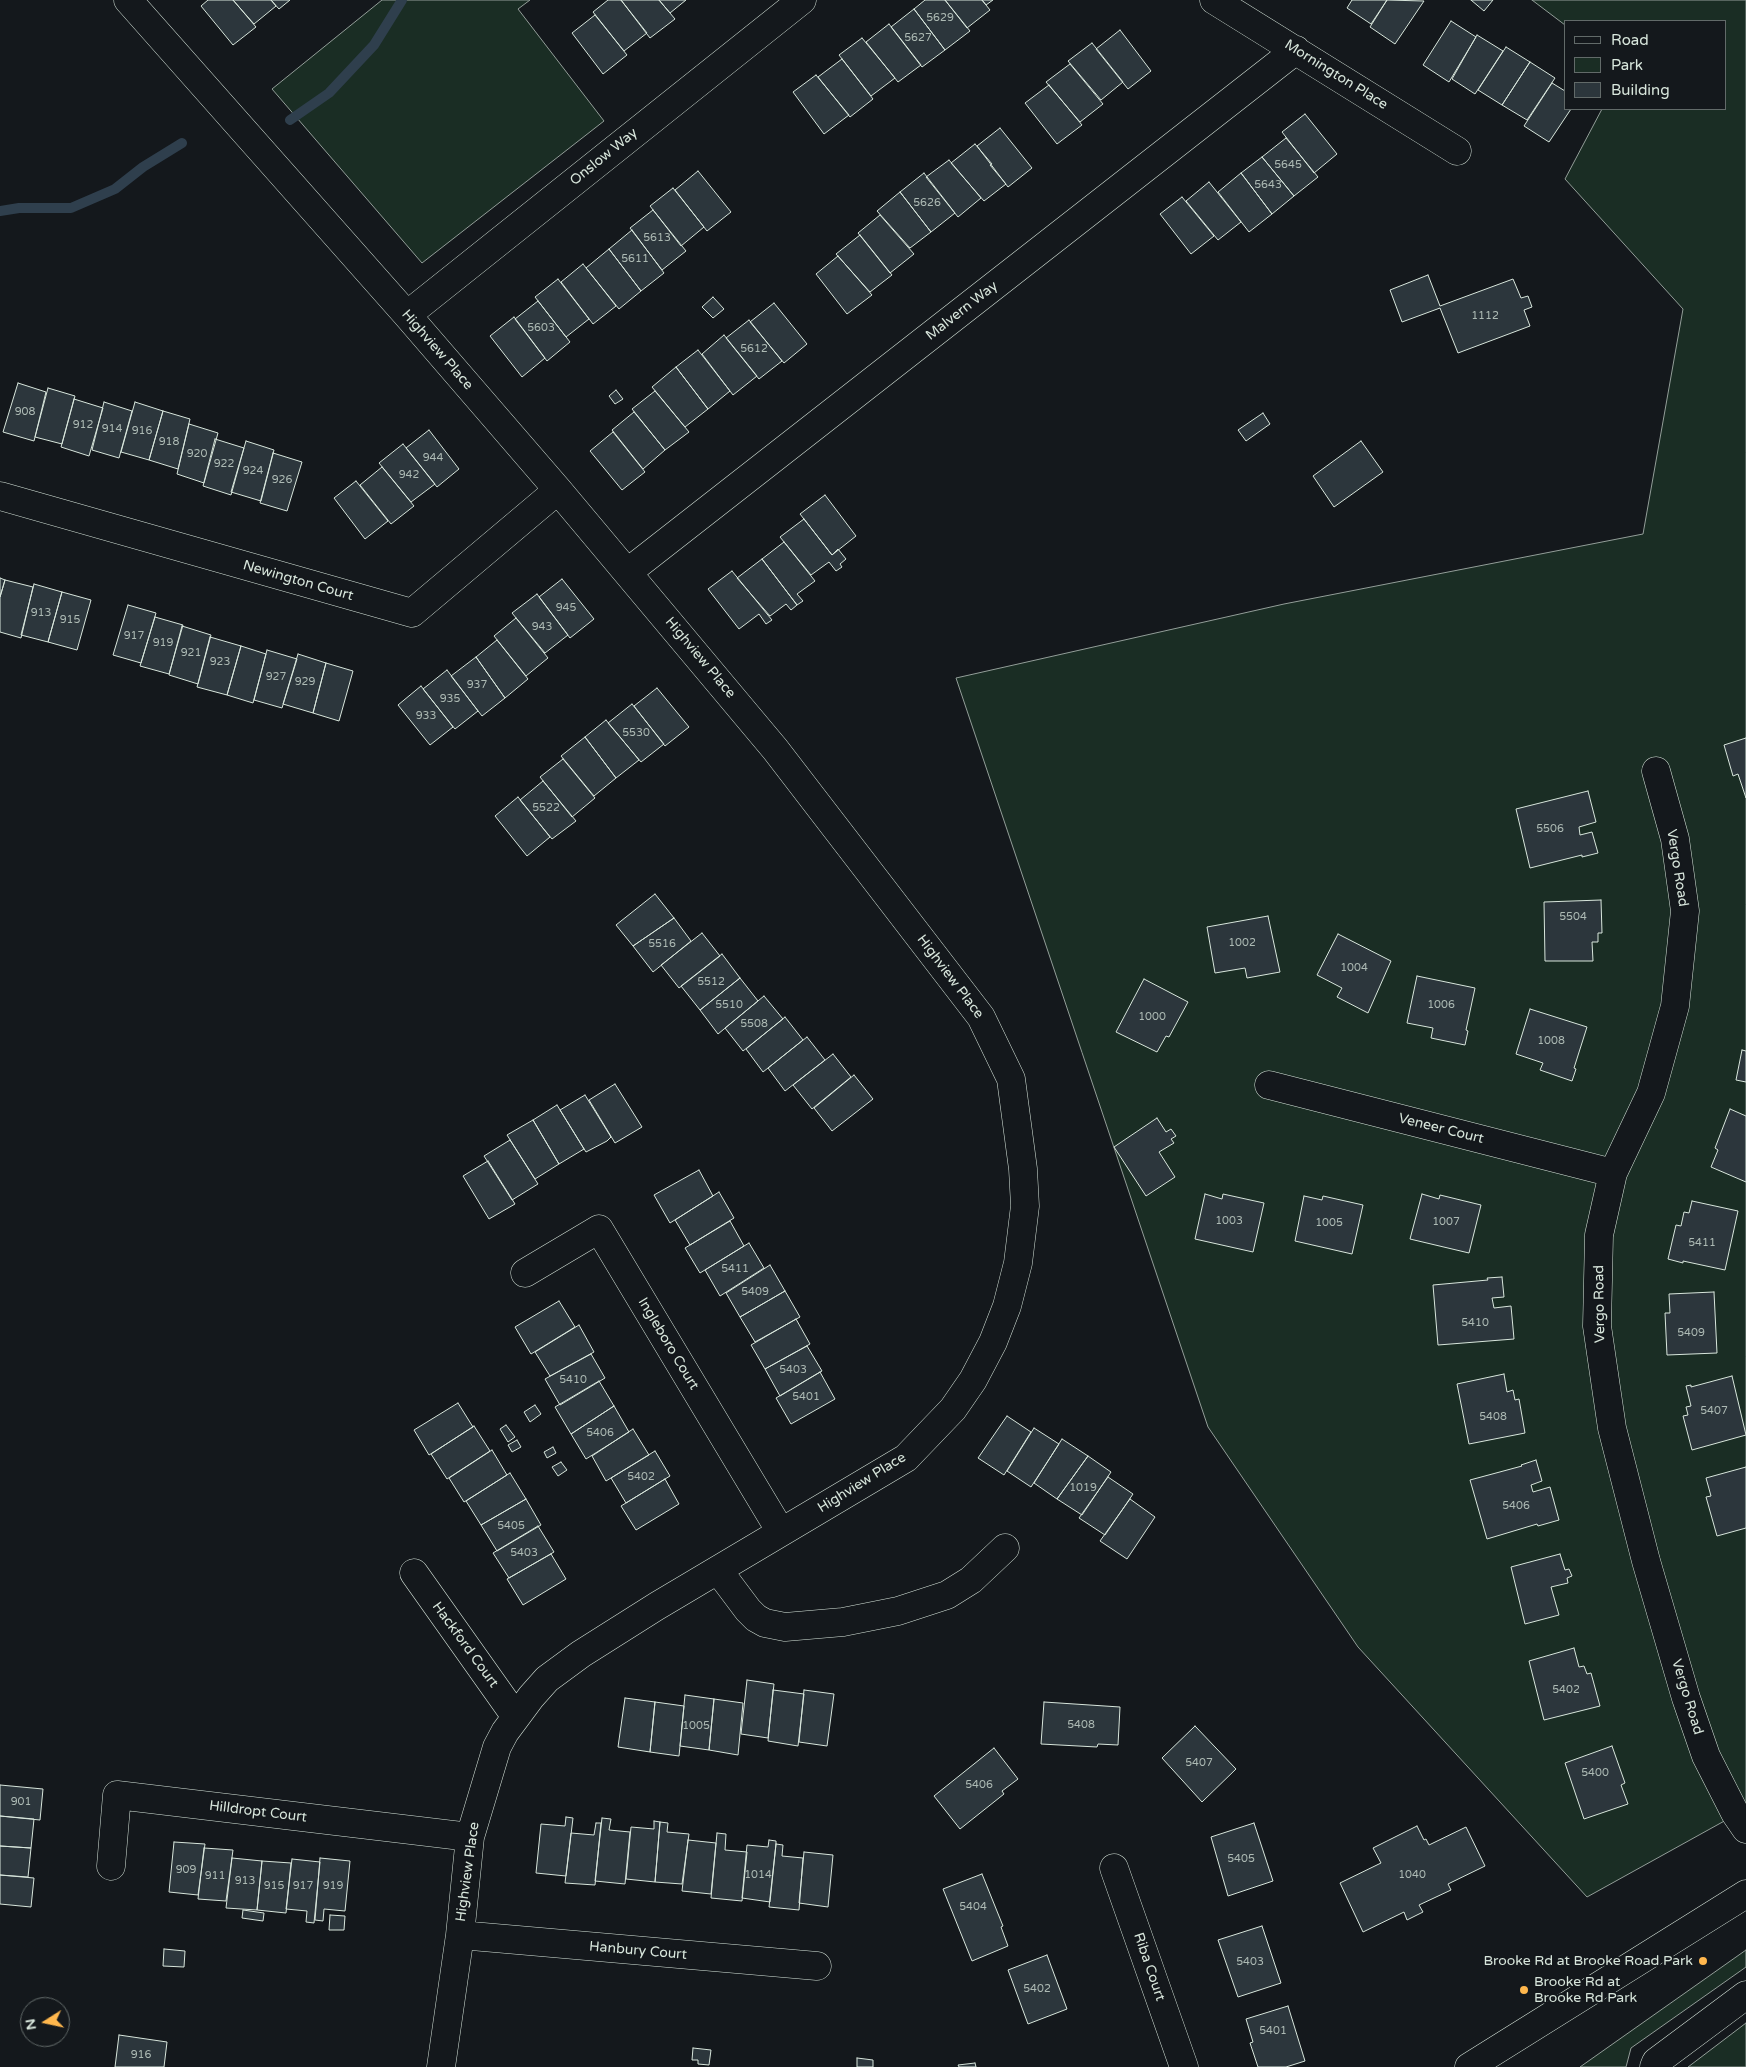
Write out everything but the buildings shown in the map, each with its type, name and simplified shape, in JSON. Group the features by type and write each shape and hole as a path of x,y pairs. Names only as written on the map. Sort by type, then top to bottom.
{"street":[{"name":"Highview Place","path":"128,0 407,315 628,572 775,749 981,1017 1011,1079 1023,1169 1025,1206 1018,1263 1007,1306 994,1342 973,1380 953,1409 906,1458 589,1649 547,1679 516,1716 497,1747 470,1837 460,1935 441,2067"},
{"name":"Onslow Way","path":"407,315 802,0"},
{"name":"Mornington Place","path":"1214,0 1457,151"},
{"name":"Malvern Way","path":"628,572 1296,50"},
{"name":"Newington Court","path":"0,496 412,613 558,490"},
{"name":"Vergo Road","path":"1656,771 1674,839 1685,910 1675,1006 1651,1093 1613,1172 1600,1235 1597,1326 1612,1428 1646,1561 1689,1707 1706,1756 1735,1813 1746,1829"},
{"name":"Veneer Court","path":"1269,1085 1613,1172"},
{"name":"Ingleboro Court","path":"525,1273 599,1229 781,1532"},
{"path":"718,1570 756,1618 765,1623 784,1627 843,1622 898,1611 947,1595 970,1580 1005,1548"},
{"name":"Hackford Court","path":"414,1574 516,1716"},
{"name":"Hilldropt Court","path":"111,1866 117,1796 470,1837"},
{"name":"Riba Court","path":"1114,1868 1184,2067"},
{"path":"1469,2067 1746,1894"},
{"name":"Hanbury Court","path":"460,1935 817,1966"},
{"path":"1654,2067 1656,2062 1746,1996"}],"green space":[{"path":"382,0 530,0 518,9 604,121 422,263 272,89"},
{"path":"1532,0 1746,0 1746,1809 1587,1897 1358,1647 1208,1427 956,678 1284,604 1643,534 1683,309 1565,179 1601,110 1726,110 1726,20 1564,20 1564,24"},
{"path":"1746,1950 1746,1967 1631,2048 1626,2067 1580,2067"},
{"path":"1746,2023 1746,2067 1688,2067 1692,2064"}],"waterway":[{"path":"290,120 329,93 374,45 402,0"},
{"path":"0,211 19,208 71,208 115,189 143,167 182,143"}],"place":[{"name":"Brooke Rd at Brooke Road Park","path":"1703,1961"},
{"name":"Brooke Rd at Brooke Rd Park","path":"1524,1990"}]}
